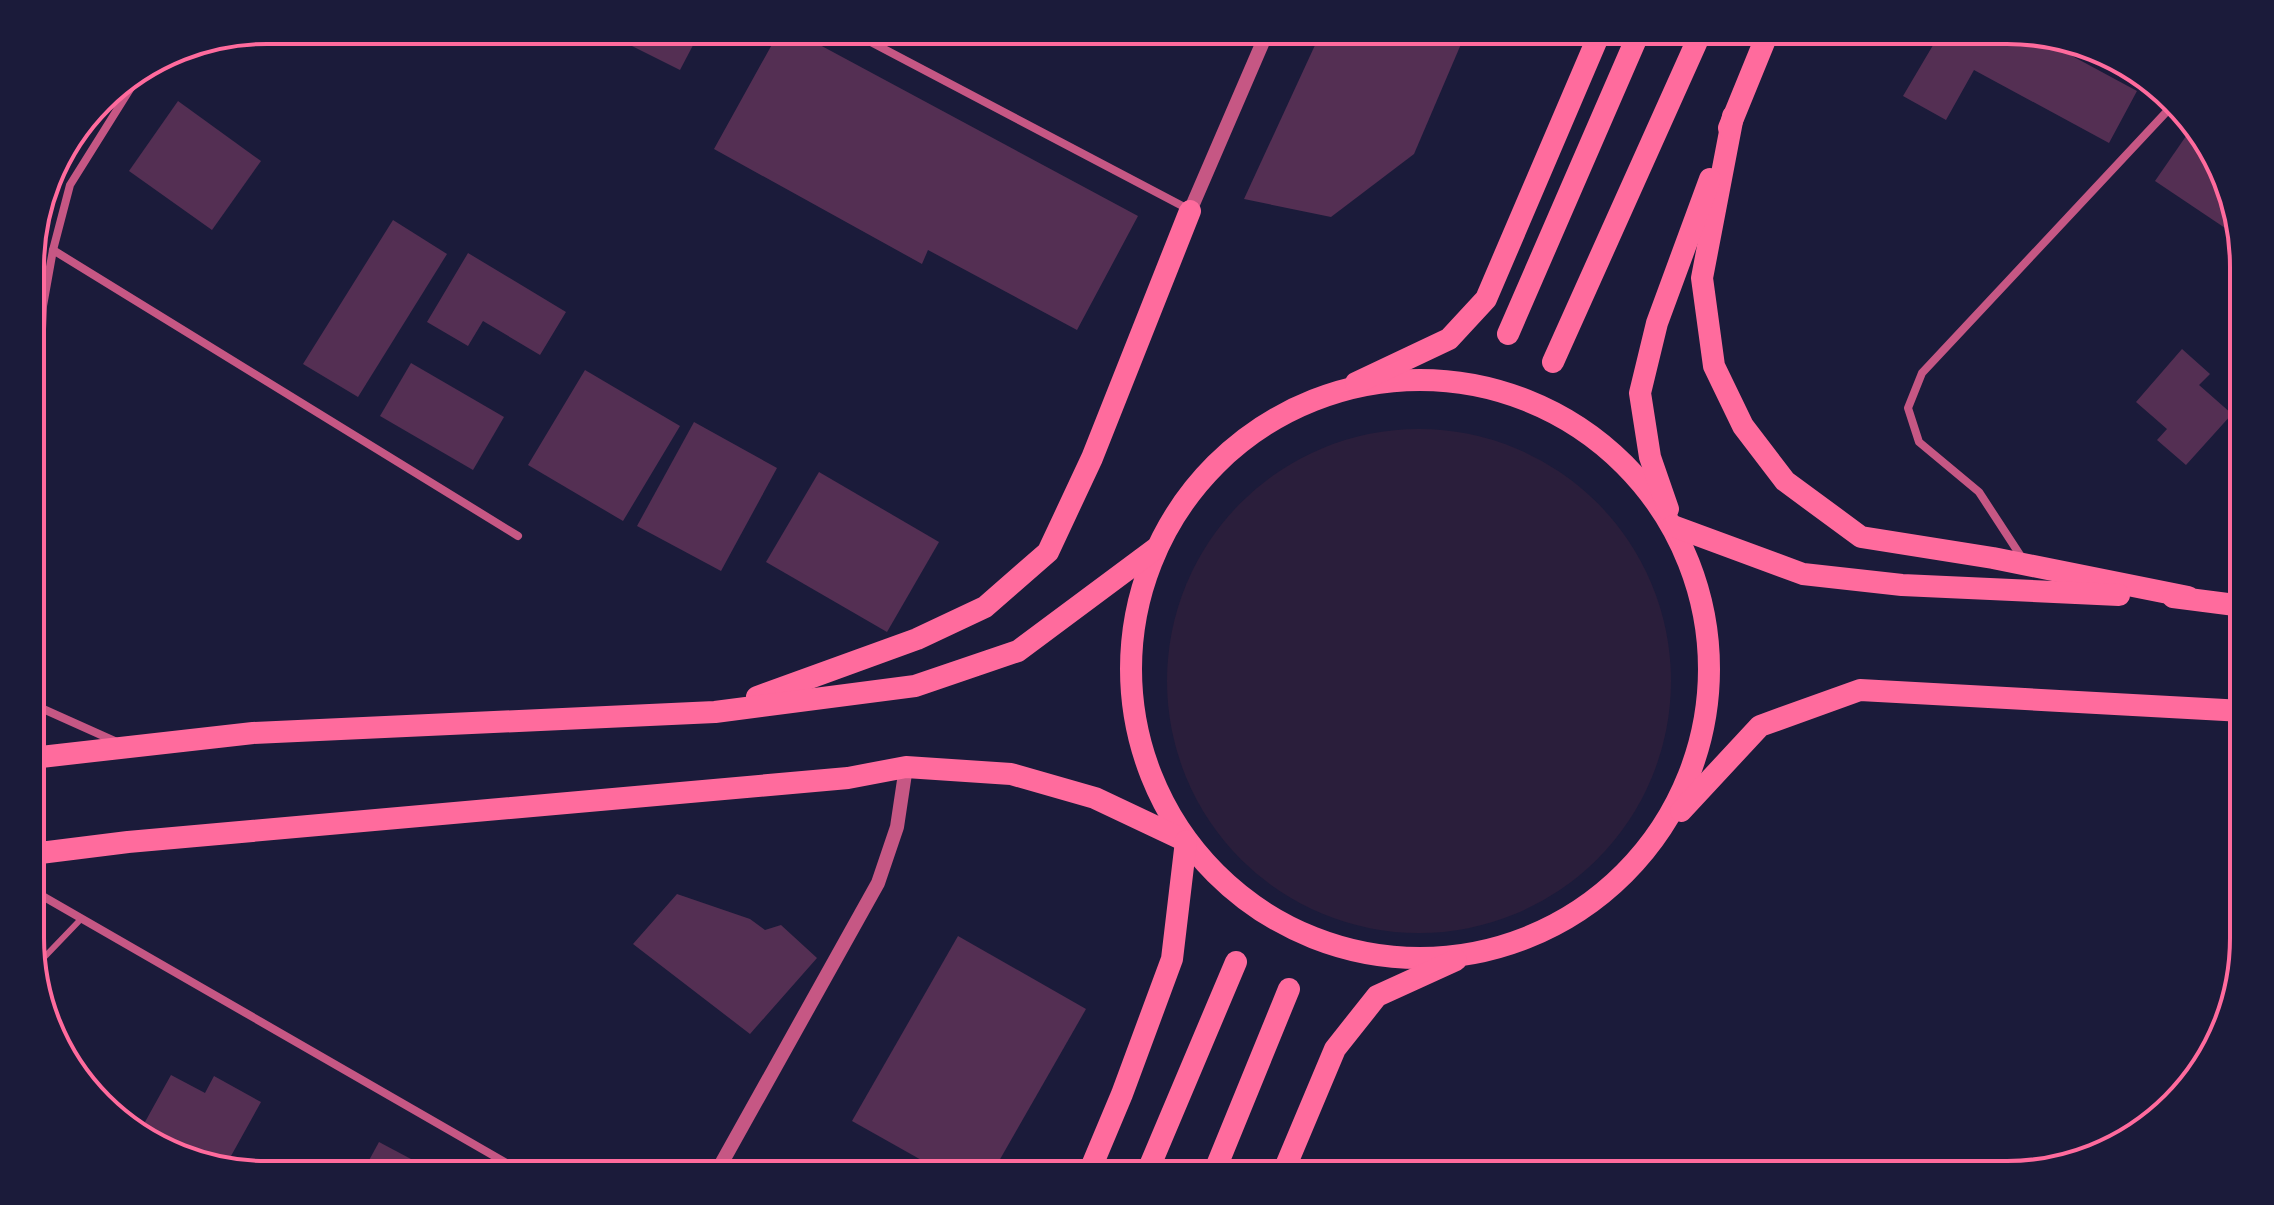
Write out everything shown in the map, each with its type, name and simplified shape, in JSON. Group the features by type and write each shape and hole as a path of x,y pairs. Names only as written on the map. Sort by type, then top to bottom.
{"highway":[{"path":"1468,954 1414,958 1359,952 1284,925 1230,888 1186,841 1154,786 1135,725 1130,642 1155,549 1207,472 1268,422 1449,339 1486,299 1595,44"},
{"path":"1508,334 1634,44"},
{"path":"1553,362 1696,44"},
{"path":"1658,835 1684,791 1702,742 1711,678 1705,612 1650,457 1640,393 1657,323 1733,116 1763,44"},
{"path":"1733,116 1702,278 1714,366 1743,426 1785,481 1861,537 2230,604"},
{"path":"715,712 917,639 985,607 1048,552 1092,458 1190,211"},
{"path":"1340,390 1438,380 1495,389 1550,410 1620,458 1673,526 1803,574 1902,585 2188,597"},
{"path":"44,756 253,733 715,712 915,686 1018,651 1155,549"},
{"path":"1288,1161 1335,1049 1377,996 1468,954 1525,939 1578,913 1622,878 1760,726 1860,690 2230,710"},
{"path":"44,852 128,842 848,778 906,767 1011,774 1095,798 1186,841"},
{"path":"1094,1161 1172,959 1186,841"},
{"path":"1152,1161 1236,962"},
{"path":"1219,1161 1289,989"}],"street":[{"path":"874,44 1190,211 1262,44"},
{"path":"44,300 70,185 127,94"},
{"path":"2027,565 1979,492 1919,442 1908,408 1922,373 2167,111"},
{"path":"53,250 518,536"},
{"path":"44,709 127,746"},
{"path":"723,1161 878,883 897,827 906,767"},
{"path":"44,897 503,1161"}],"lane":[{"path":"45,956 81,919"}],"shaded area":[{"path":"1419,429 1468,434 1516,448 1559,471 1597,503 1629,541 1652,584 1666,632 1671,681 1666,730 1652,778 1629,821 1597,859 1559,891 1516,914 1468,928 1419,933 1370,928 1322,914 1279,891 1241,859 1209,821 1186,778 1172,730 1167,681 1172,632 1186,584 1209,541 1241,503 1279,471 1322,448 1370,434"}],"building":[{"path":"628,44 694,44 680,70"},
{"path":"772,44 818,44 1138,216 1077,330 928,250 922,264 714,149"},
{"path":"1316,44 1461,44 1414,154 1331,217 1244,199"},
{"path":"1934,44 2007,44 2064,52 2137,91 2109,143 1974,70 1946,120 1903,96"},
{"path":"178,101 261,161 212,230 129,171"},
{"path":"2187,135 2213,182 2226,229 2155,181"},
{"path":"393,220 447,254 358,397 303,364"},
{"path":"468,253 566,312 540,355 483,321 468,346 427,322"},
{"path":"2182,349 2210,374 2199,385 2230,412 2230,416 2186,465 2157,440 2167,429 2136,402"},
{"path":"411,363 504,417 473,470 380,416"},
{"path":"585,370 680,426 623,521 528,465"},
{"path":"694,422 777,468 721,571 637,526"},
{"path":"819,472 939,542 887,632 766,562"},
{"path":"677,894 750,919 765,930 781,925 817,958 750,1034 633,944"},
{"path":"958,936 1086,1009 999,1161 923,1161 852,1121"},
{"path":"171,1075 205,1093 214,1076 261,1102 230,1158 196,1149 144,1124"},
{"path":"379,1142 415,1161 369,1161"}]}
